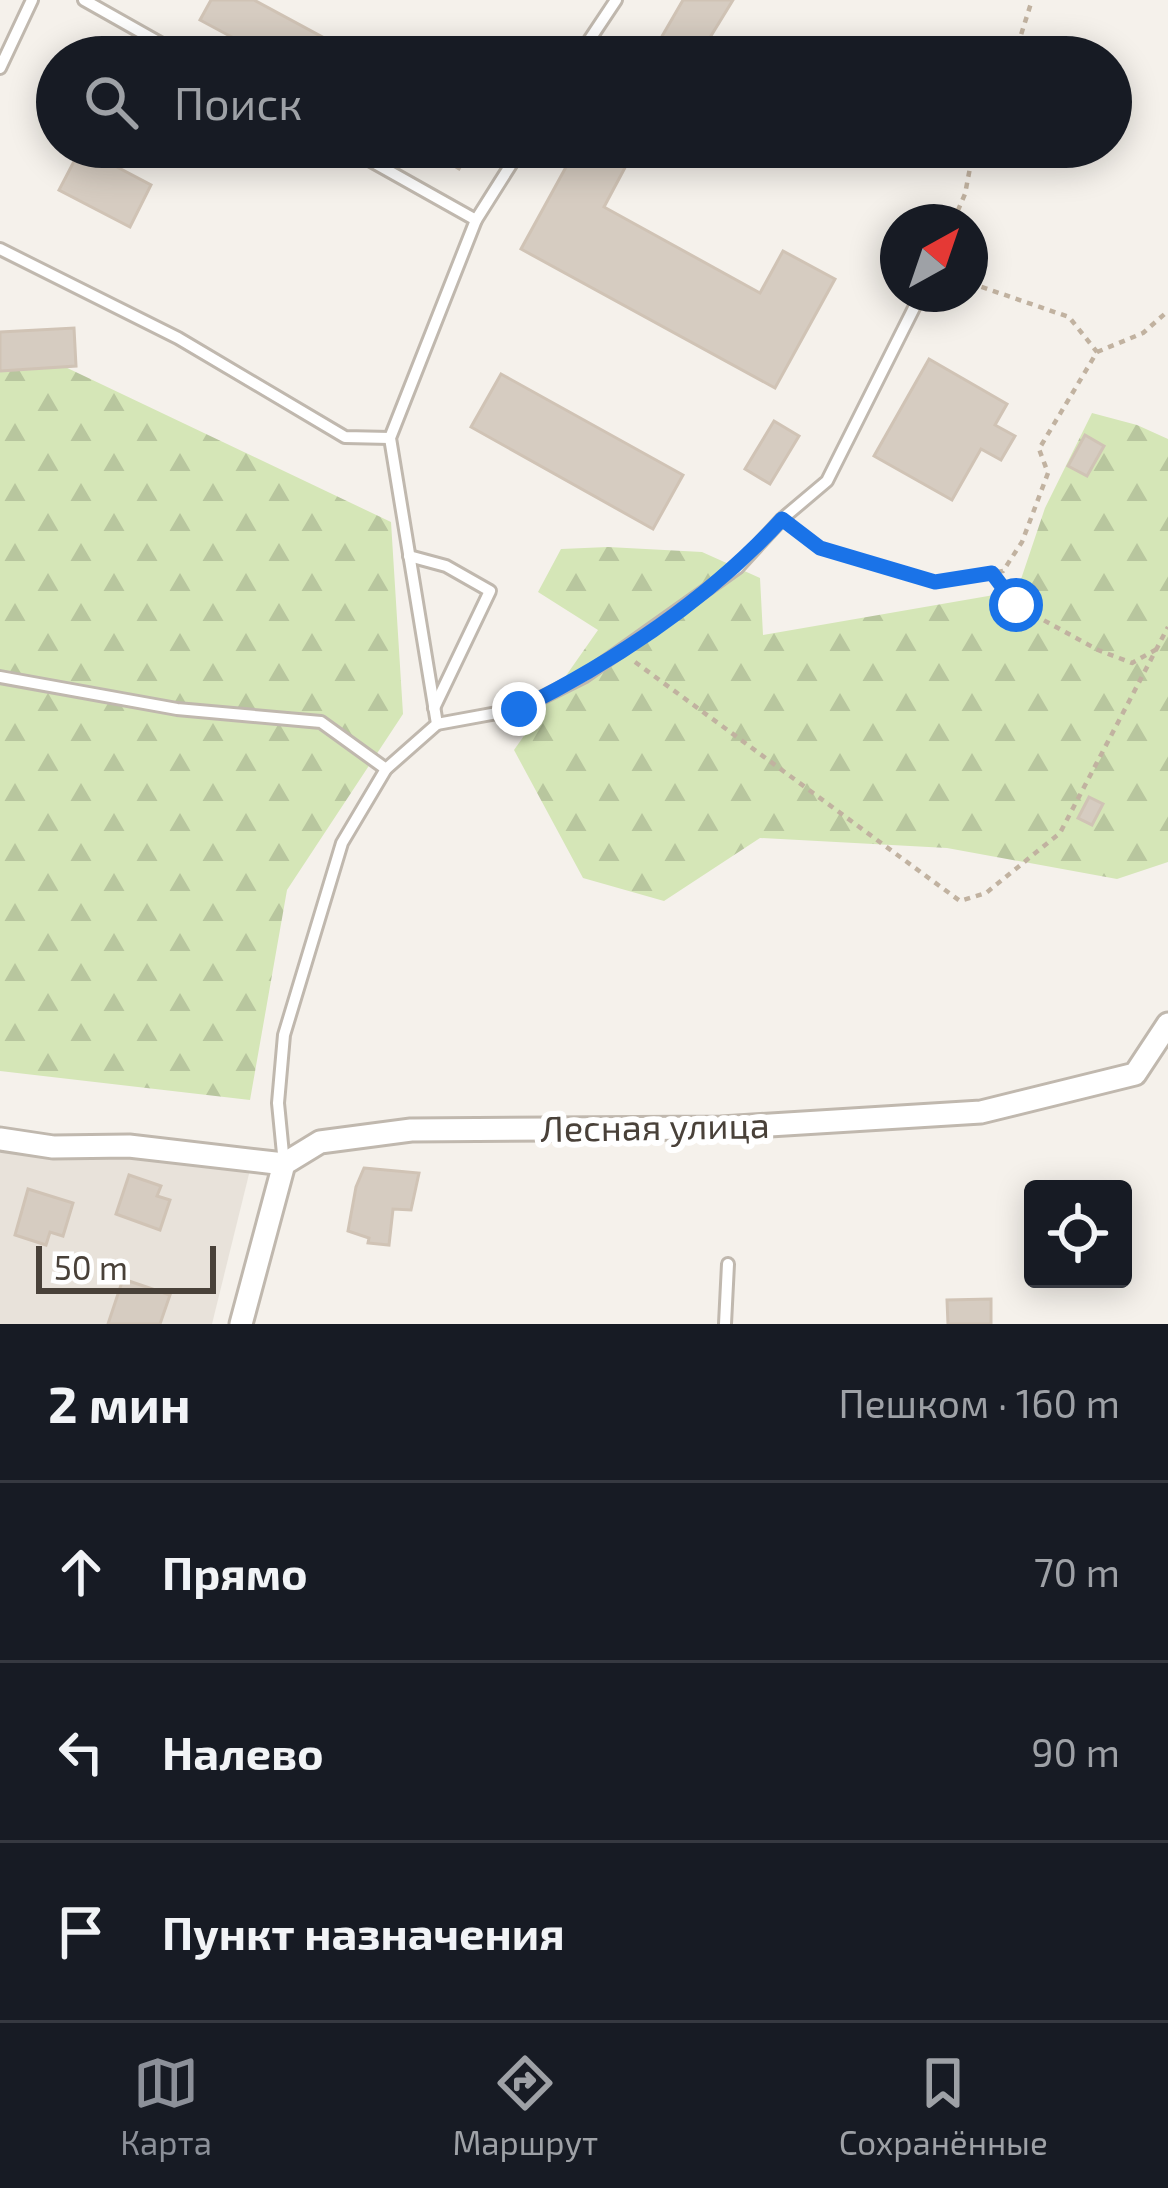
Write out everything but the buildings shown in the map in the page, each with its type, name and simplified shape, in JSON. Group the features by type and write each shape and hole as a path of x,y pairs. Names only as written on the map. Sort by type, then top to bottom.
{"street":[{"name":"Лесная улица","path":"284,1164 320,1142 410,1130 721,1128 981,1112 1136,1074 1168,1024"},
{"path":"0,1139 53,1147 129,1146 284,1164 241,1324"}],"lane":[{"path":"0,68 32,0"},
{"path":"84,0 148,36"},
{"path":"592,36 616,0"},
{"path":"383,168 476,220"},
{"path":"437,724 390,438 476,220 509,168"},
{"path":"0,249 178,338 345,437 390,438"},
{"path":"284,1164 278,1103 284,1035 342,843 386,769 437,724 519,709 585,676 737,568 782,519 827,481 913,312"},
{"path":"409,556 446,566 490,591 434,708"},
{"path":"0,677 177,709 321,722 386,769"},
{"path":"725,1324 728,1264"}],"path":[{"path":"1021,36 1032,0"},
{"path":"961,204 970,168"},
{"path":"988,289 1069,317 1097,352"},
{"path":"782,519 820,548 935,582 1003,571 1022,542 1048,472 1039,449 1097,352 1144,333 1168,311"},
{"path":"992,573 1016,605 1098,650 1132,663 1157,649"},
{"path":"621,652 960,901 986,892 1060,833 1168,628"}],"shaded area":[{"path":"0,1146 127,1152 250,1170 212,1324 0,1324"}],"green space":[{"path":"0,336 391,522 403,714 287,890 250,1100 0,1071"},
{"path":"1092,413 1168,439 1168,862 1117,879 947,848 760,838 664,901 583,878 514,750 598,630 538,592 561,549 702,552 760,578 763,635 1017,591 1045,508"}],"route":[{"path":"519,709 585,676 652,631 737,568 782,519 820,548 935,582 992,573 1016,605"}]}
